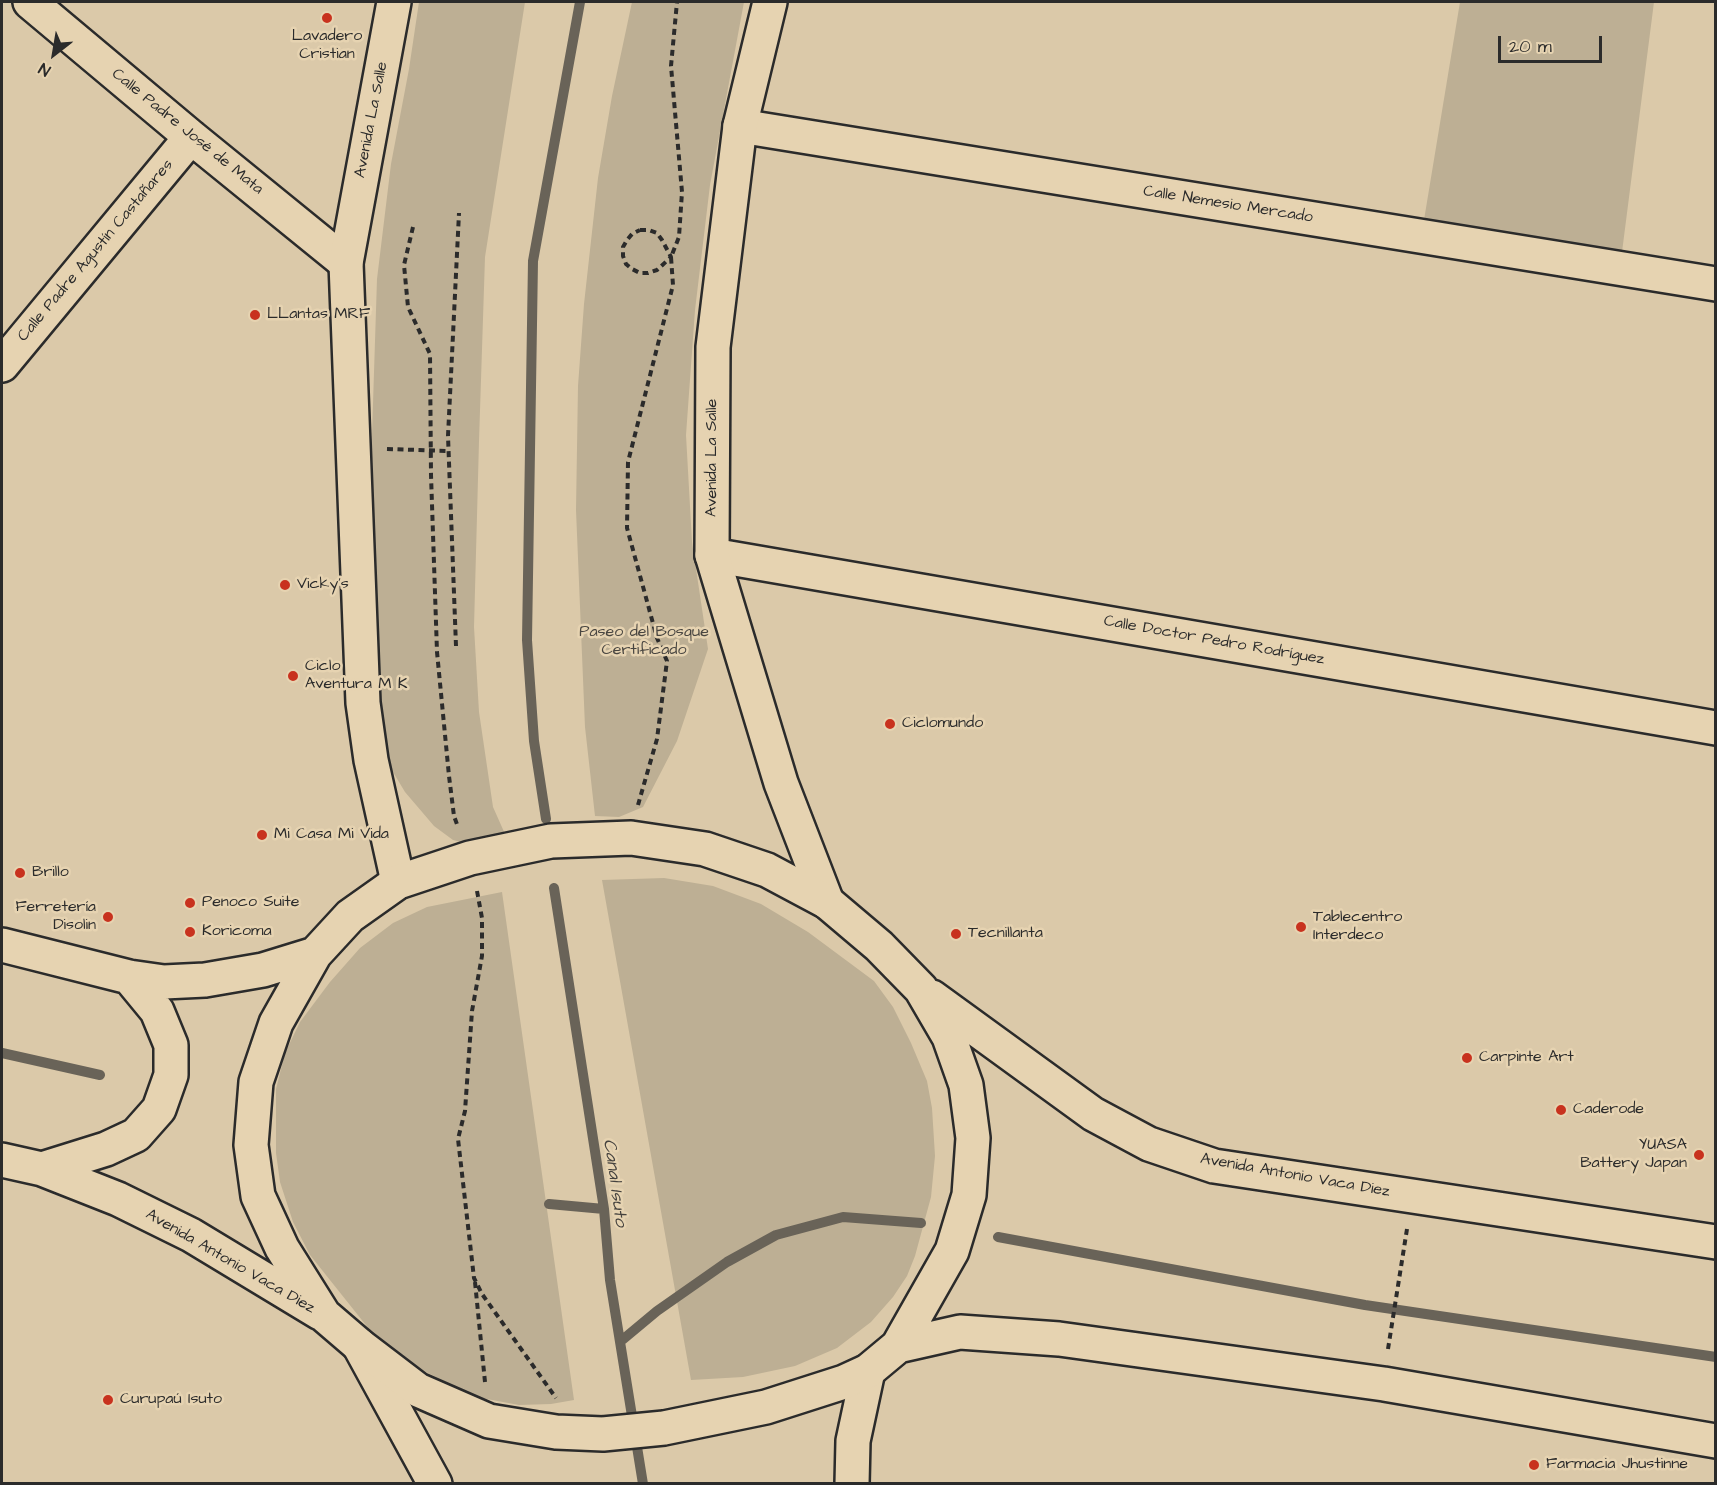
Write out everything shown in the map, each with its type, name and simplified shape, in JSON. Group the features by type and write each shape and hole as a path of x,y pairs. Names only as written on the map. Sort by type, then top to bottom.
{"main road":[{"name":"Calle Padre José de Mata","path":"30,2 345,262"},
{"name":"Avenida La Salle","path":"394,2 345,262 363,703 371,760 398,882"},
{"name":"Avenida La Salle","path":"770,2 740,126 713,347 712,555 781,783 826,902"},
{"name":"Calle Nemesio Mercado","path":"740,126 1716,284"},
{"name":"Calle Padre Agustín Castañares","path":"2,364 190,136"},
{"name":"Calle Doctor Pedro Rodríguez","path":"712,555 1716,728"},
{"path":"631,838 705,849 767,870 826,902 879,946 921,989 949,1037 966,1085 973,1138 969,1195 952,1251 898,1346 868,1371 844,1382 766,1407 664,1428 603,1434 556,1432 489,1421 418,1390 324,1315 282,1248 258,1196 251,1145 256,1082 276,1023 315,954 350,916 398,882 470,858 551,842 631,838"},
{"path":"2,945 129,977 164,982 205,980 263,970 315,954"},
{"path":"42,1169 106,1149 136,1135 159,1109 171,1075 171,1045 157,1011 129,977"},
{"name":"Avenida Antonio Vaca Diez","path":"921,989 1093,1114 1149,1144 1214,1166 1716,1242"},
{"name":"Avenida Antonio Vaca Diez","path":"2,1160 42,1169 118,1199 191,1235 324,1315"},
{"path":"898,1346 960,1332 1059,1339 1384,1384 1716,1441"},
{"path":"359,1345 435,1484"},
{"path":"852,1484 853,1441 868,1371"}],"path":[{"path":"631,838 657,739 667,661 654,627 627,528 628,462 673,285 671,257 657,234 649,230 632,234 623,247 626,264 640,273 648,273 657,270 671,257 679,237 682,192 671,66 677,2"},
{"path":"456,646 449,452 459,213"},
{"path":"413,227 404,265 408,307 430,354 437,652 447,765 454,816 470,858 482,918 482,956 472,1011 465,1111 458,1139 489,1421"},
{"path":"353,446 449,452"},
{"path":"1389,1335 1413,1196"},
{"path":"474,1278 482,1294 564,1408 556,1432"}],"green space":[{"path":"419,2 525,2 485,257 474,627 479,712 493,807 505,834 465,843 453,840 434,826 405,792 390,767 381,744 369,528 377,279 391,164"},
{"name":"Paseo del Bosque Certificado","path":"632,2 744,2 710,185 695,310 686,435 692,542 708,649 677,741 643,807 619,817 595,816 585,727 576,510 578,386 584,304 598,178 612,96"},
{"path":"1460,2 1654,2 1622,252 1424,220"},
{"path":"664,878 713,886 761,904 808,932 874,981 893,1007 927,1081 932,1108 935,1156 931,1197 915,1256 907,1276 893,1297 871,1322 837,1348 795,1366 743,1377 691,1380 602,880"},
{"path":"502,892 574,1400 551,1404 519,1405 476,1397 418,1368 369,1329 310,1255 293,1222 280,1182 276,1153 276,1089 285,1053 300,1022 330,982 360,948 393,923 427,907"}],"waterway":[{"path":"546,819 534,741 527,640 533,261 580,2"},
{"name":"Canal Isuto","path":"554,888 604,1209 610,1280 643,1484"},
{"path":"2,1053 100,1075"},
{"path":"549,1204 604,1209"},
{"path":"621,1341 657,1311 727,1262 776,1235 843,1217 921,1223"},
{"path":"998,1237 1365,1305 1716,1357"}],"place":[{"name":"Lavadero Cristian","path":"327,18"},
{"name":"LLantas MRF","path":"255,315"},
{"name":"Vicky's","path":"285,585"},
{"name":"Ciclo Aventura M K","path":"293,676"},
{"name":"Ciclomundo","path":"890,724"},
{"name":"Mi Casa Mi Vida","path":"262,835"},
{"name":"Brillo","path":"20,873"},
{"name":"Penoco Suite","path":"190,903"},
{"name":"Ferretería Disolin","path":"108,917"},
{"name":"Tablecentro Interdeco","path":"1301,927"},
{"name":"Koricoma","path":"190,932"},
{"name":"Tecnillanta","path":"956,934"},
{"name":"Carpinte Art","path":"1467,1058"},
{"name":"Caderode","path":"1561,1110"},
{"name":"YUASA Battery Japan","path":"1699,1155"},
{"name":"Curupaú Isuto","path":"108,1400"},
{"name":"Farmacia Jhustinne","path":"1534,1465"}]}
